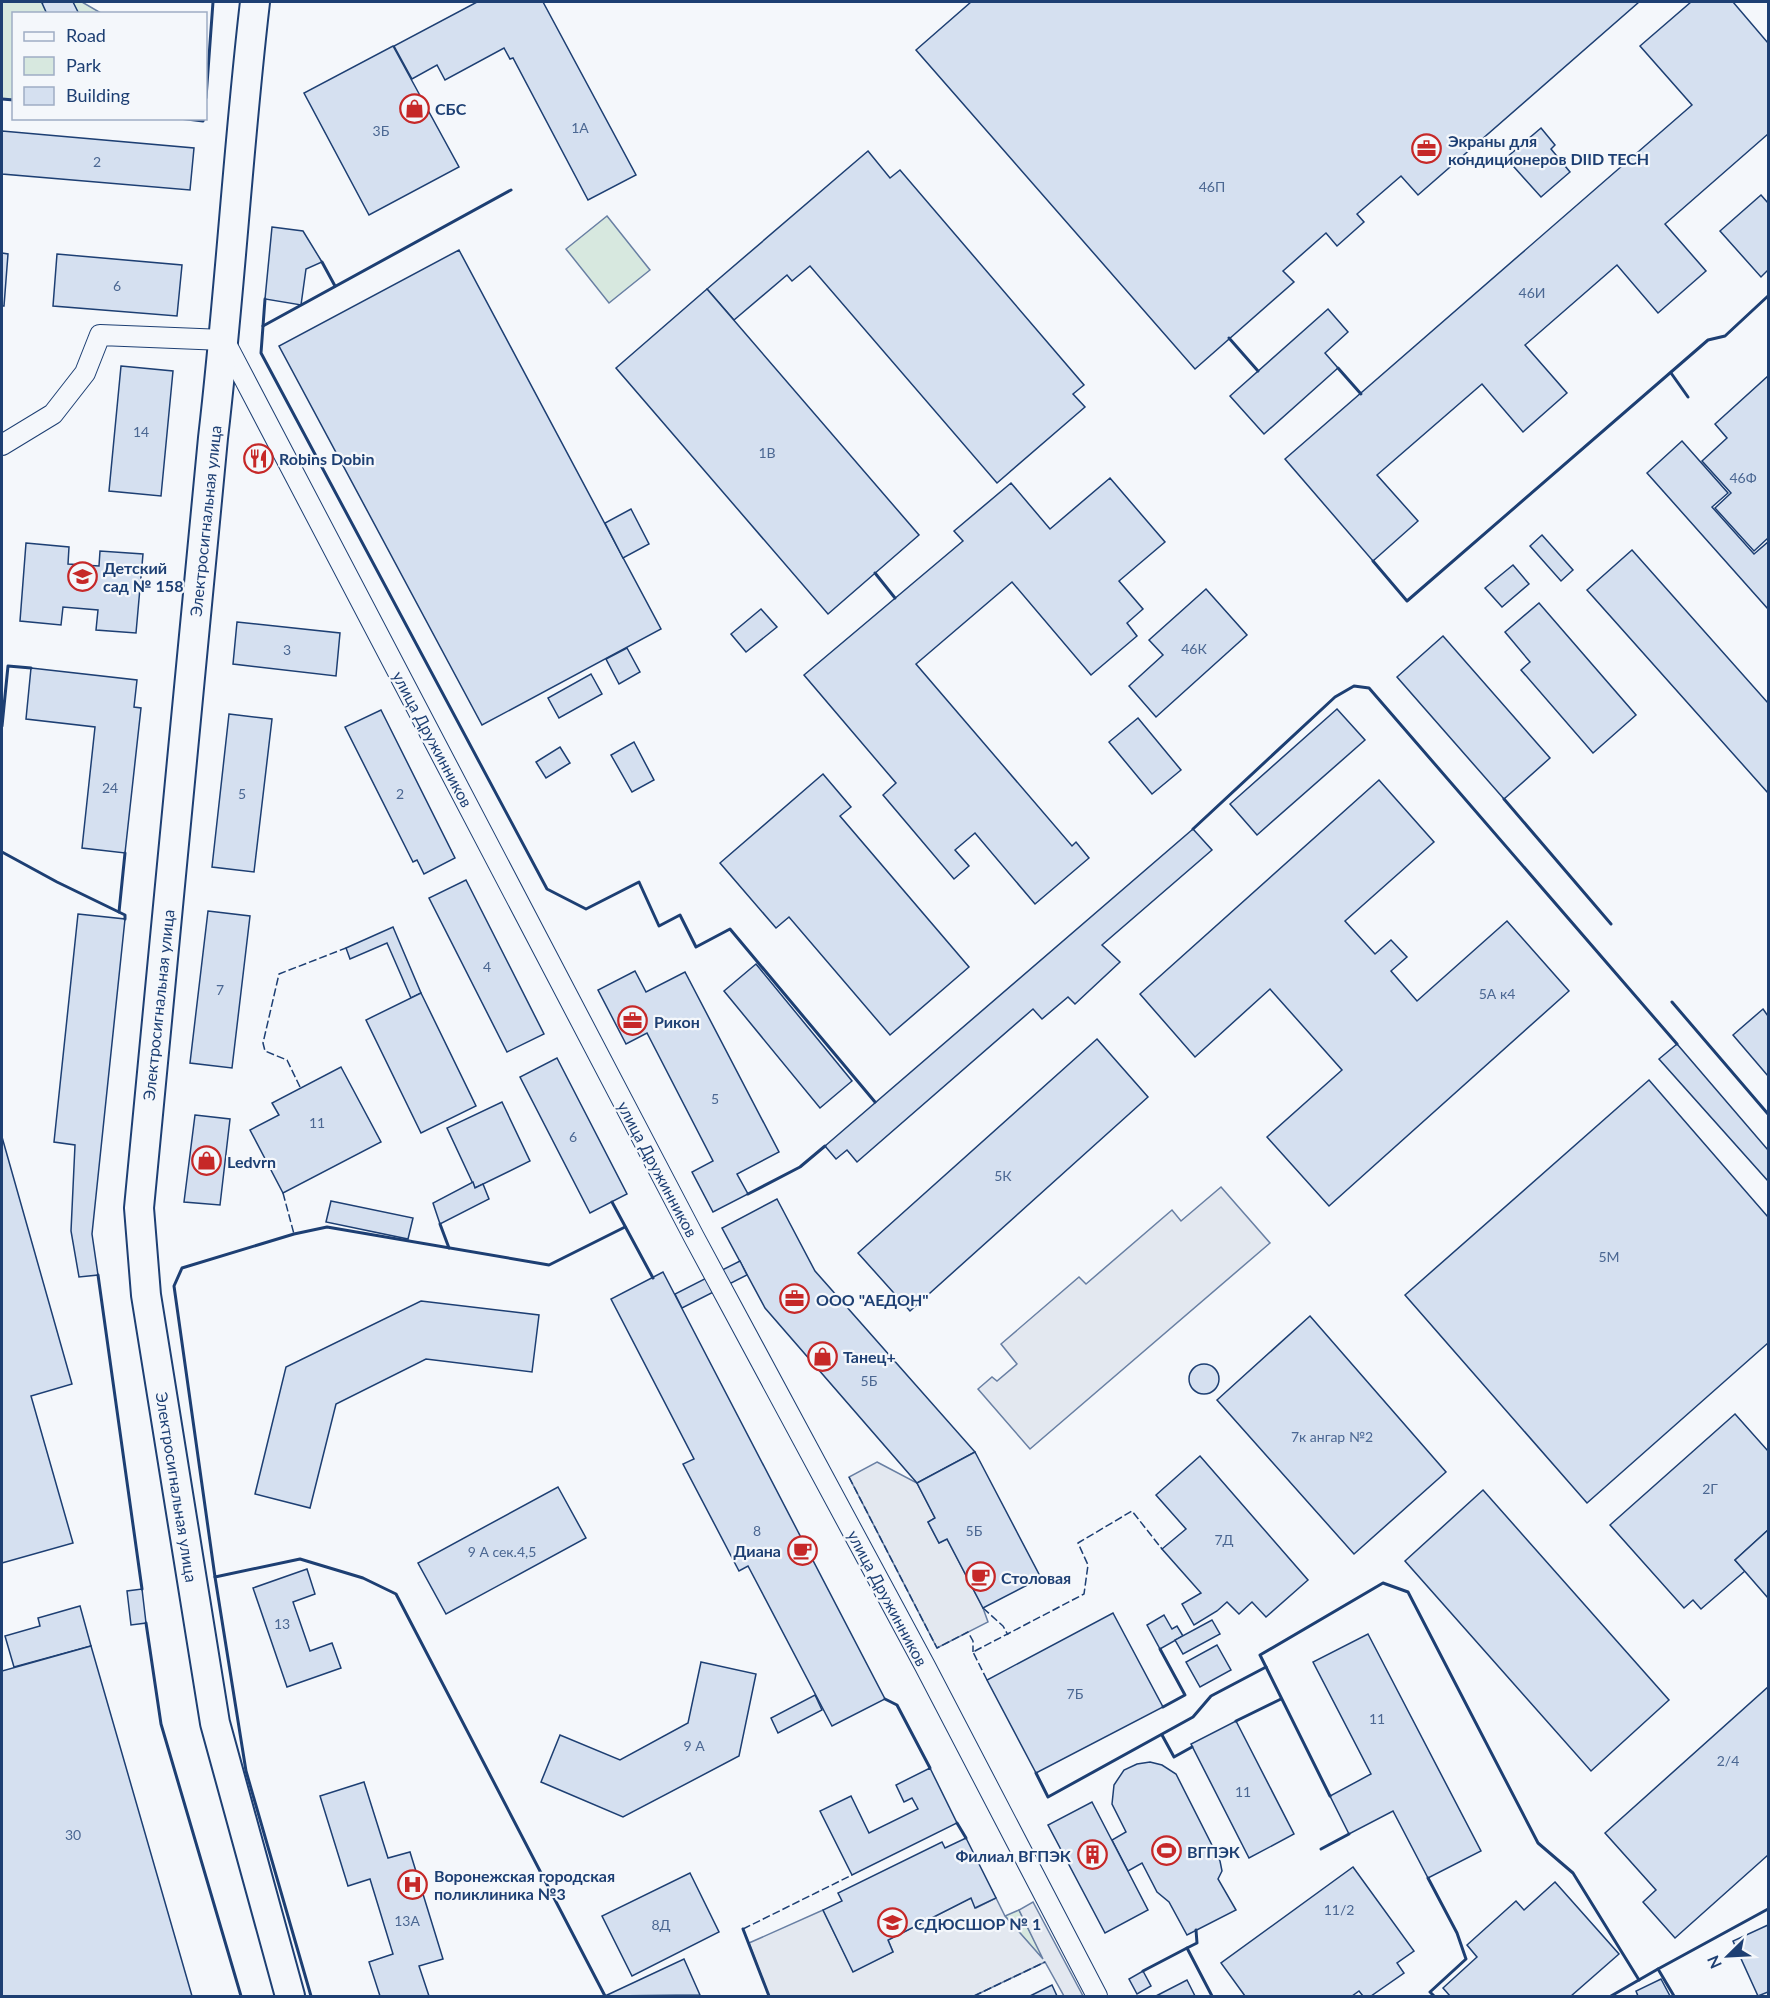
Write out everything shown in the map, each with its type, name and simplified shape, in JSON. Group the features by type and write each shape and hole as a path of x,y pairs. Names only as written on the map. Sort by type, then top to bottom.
{"street":[{"name":"Электросигнальная улица","path":"255,2 139,1208 146,1295 214,1723 290,1996"},
{"path":"2,445 53,414 85,373 100,335 224,340"},
{"name":"улица Дружинников","path":"224,340 683,1216 925,1666 1097,1996"}],"green space":[{"path":"2,2 82,2 99,12 12,12 12,100 2,99"},
{"path":"607,216 650,270 609,303 566,249"},
{"path":"1019,1910 1045,1962 1005,1916"}],"shaded area":[{"path":"1221,1187 1270,1243 1030,1449 978,1389 992,1377 997,1381 1017,1364 1001,1344 1079,1277 1086,1284 1172,1210 1181,1221"},
{"path":"877,1462 917,1483 935,1518 928,1522 939,1543 947,1539 988,1622 937,1648 849,1477"},
{"path":"971,1898 976,1908 996,1898 1005,1916 1043,1959 1019,1910 1033,1902 1083,1996 1064,1996 1045,1962 974,1996 769,1996 749,1943 823,1910 853,1971 893,1952 888,1940"}],"building":[{"path":"73,2 78,12 46,12 42,3"},
{"path":"477,2 543,2 636,175 588,200 513,58 510,59 504,48 445,80 437,65 412,79 394,46"},
{"path":"971,2 1639,2 1418,195 1401,176 1357,214 1364,222 1337,246 1326,233 1283,271 1294,282 1195,369 916,50"},
{"path":"1691,2 1733,2 1768,43 1768,134 1665,224 1706,271 1658,313 1617,265 1525,345 1567,393 1523,432 1482,384 1377,475 1418,521 1373,561 1285,459 1692,105 1640,46"},
{"path":"393,46 459,167 369,215 304,93"},
{"path":"1541,128 1555,145 1551,149 1570,172 1541,197 1506,158"},
{"path":"2,131 194,148 190,190 2,174"},
{"path":"868,151 890,178 900,170 1084,385 1073,394 1085,407 997,483 810,266 792,281 787,275 734,320 707,289"},
{"path":"1761,195 1768,203 1768,270 1761,277 1720,231"},
{"path":"272,227 303,231 322,262 306,269 301,305 265,299"},
{"path":"459,250 661,629 482,725 279,346"},
{"path":"2,253 8,254 4,306 2,306"},
{"path":"57,254 182,265 177,316 53,306"},
{"path":"707,289 919,535 828,614 616,368"},
{"path":"1328,309 1348,332 1325,353 1338,368 1264,434 1230,396"},
{"path":"121,366 173,371 161,496 109,491"},
{"path":"1768,376 1768,538 1754,551 1715,508 1731,493 1702,461 1727,438 1715,424"},
{"path":"1682,441 1728,493 1712,507 1754,554 1768,542 1768,609 1647,473"},
{"path":"1110,478 1165,542 1119,581 1143,609 1127,623 1137,636 1091,675 1012,582 916,664 1072,846 1076,842 1089,858 1035,904 975,833 955,850 969,866 954,879 883,795 896,783 804,675 963,541 954,531 1011,483 1050,529"},
{"path":"631,509 649,544 623,558 605,523"},
{"path":"1542,535 1573,570 1561,581 1530,546"},
{"path":"26,543 69,547 68,564 99,566 100,551 143,554 136,633 96,630 98,610 63,607 61,625 20,621"},
{"path":"1632,550 1768,703 1768,793 1587,590"},
{"path":"1513,565 1529,584 1502,607 1485,588"},
{"path":"1206,589 1247,635 1156,717 1129,686 1163,655 1149,640"},
{"path":"1539,603 1636,715 1593,753 1521,670 1530,662 1505,632"},
{"path":"761,609 777,627 746,652 731,634"},
{"path":"237,622 340,633 336,676 233,664"},
{"path":"1443,636 1550,758 1504,799 1397,677"},
{"path":"627,648 640,672 619,684 606,659"},
{"path":"31,668 137,680 134,707 141,708 125,853 82,848 95,727 26,719"},
{"path":"591,674 602,694 559,718 548,698"},
{"path":"1337,709 1365,740 1257,835 1230,804"},
{"path":"381,710 455,858 424,874 417,860 413,862 345,727"},
{"path":"229,714 272,719 254,872 212,867"},
{"path":"1138,718 1181,770 1152,794 1109,742"},
{"path":"634,742 654,780 632,792 611,755"},
{"path":"560,747 570,763 546,778 536,762"},
{"path":"823,774 851,807 840,816 969,967 890,1035 789,917 776,928 720,863"},
{"path":"1379,780 1434,842 1345,921 1375,954 1391,940 1407,957 1391,971 1417,1001 1507,921 1569,991 1329,1206 1267,1137 1342,1070 1270,989 1195,1057 1140,994"},
{"path":"1193,829 1212,850 1102,945 1120,962 1075,1004 1068,997 1042,1019 1033,1009 857,1162 847,1150 836,1159 825,1146"},
{"path":"466,880 544,1034 507,1052 429,898"},
{"path":"208,911 250,916 232,1068 190,1063"},
{"path":"78,914 125,919 92,1234 98,1275 79,1277 71,1231 75,1145 54,1142"},
{"path":"393,927 421,993 411,998 387,943 350,959 346,948"},
{"path":"756,964 852,1081 820,1108 724,991"},
{"path":"635,971 646,992 685,972 779,1152 737,1174 748,1194 713,1212 692,1172 713,1161 647,1033 626,1044 598,990"},
{"path":"421,993 476,1106 421,1133 366,1020"},
{"path":"1763,1009 1768,1016 1768,1076 1733,1035"},
{"path":"1097,1039 1148,1097 910,1311 858,1253"},
{"path":"1677,1044 1768,1150 1768,1181 1659,1059"},
{"path":"557,1058 627,1194 590,1213 520,1077"},
{"path":"341,1067 381,1142 283,1193 250,1130 279,1115 272,1103"},
{"path":"1649,1080 1768,1217 1768,1343 1587,1503 1405,1295"},
{"path":"502,1102 530,1161 475,1188 447,1128"},
{"path":"195,1115 230,1119 220,1205 184,1202"},
{"path":"2,1137 72,1384 31,1396 73,1543 2,1563"},
{"path":"473,1182 475,1188 483,1184 489,1199 440,1224 433,1203"},
{"path":"777,1199 815,1271 975,1452 917,1483 765,1308 722,1228"},
{"path":"331,1201 413,1218 408,1239 326,1222"},
{"path":"740,1261 747,1275 682,1308 675,1294"},
{"path":"663,1272 885,1699 832,1726 748,1566 739,1571 683,1464 694,1459 611,1299"},
{"path":"421,1301 539,1315 532,1372 426,1359 336,1404 310,1508 255,1494 286,1367"},
{"path":"1310,1316 1446,1472 1354,1554 1217,1400"},
{"path":"1204,1364 1215,1368 1219,1379 1215,1390 1204,1394 1193,1390 1189,1379 1193,1368"},
{"path":"1735,1414 1768,1451 1768,1530 1735,1560 1745,1571 1701,1609 1693,1600 1684,1608 1610,1525"},
{"path":"975,1452 1041,1578 983,1608 947,1539 939,1543 928,1522 935,1518 917,1483"},
{"path":"1200,1456 1308,1580 1266,1617 1252,1602 1239,1614 1227,1602 1194,1625 1182,1604 1201,1593 1162,1549 1186,1529 1156,1495"},
{"path":"558,1487 586,1538 446,1614 418,1563"},
{"path":"1483,1490 1669,1700 1591,1771 1405,1561"},
{"path":"1768,1530 1768,1598 1735,1560"},
{"path":"307,1569 315,1594 293,1602 310,1651 332,1643 341,1668 287,1687 253,1588"},
{"path":"142,1589 146,1623 131,1625 127,1591"},
{"path":"80,1606 91,1646 14,1667 5,1636 40,1626 38,1618"},
{"path":"1113,1613 1163,1707 1036,1773 987,1680"},
{"path":"1164,1615 1172,1629 1177,1626 1183,1636 1160,1649 1147,1625"},
{"path":"1212,1620 1220,1634 1183,1654 1175,1640"},
{"path":"1368,1634 1481,1851 1428,1878 1393,1811 1349,1834 1330,1796 1371,1774 1313,1662"},
{"path":"1217,1645 1231,1670 1200,1687 1186,1662"},
{"path":"91,1646 192,1996 2,1996 2,1671"},
{"path":"701,1662 756,1674 739,1756 623,1817 541,1782 560,1735 620,1760 688,1723"},
{"path":"1768,1687 1768,1855 1675,1938 1643,1902 1656,1890 1605,1833"},
{"path":"815,1695 822,1710 778,1733 771,1718"},
{"path":"1236,1721 1294,1834 1249,1858 1191,1744"},
{"name":"ВГПЭК","path":"1150,1762 1162,1765 1176,1774 1220,1861 1222,1871 1218,1879 1236,1910 1187,1935 1169,1902 1157,1892 1142,1863 1128,1871 1112,1840 1126,1832 1112,1804 1114,1785 1124,1770 1137,1764"},
{"path":"930,1768 957,1823 852,1875 820,1811 851,1796 869,1833 918,1809 912,1798 904,1802 896,1785"},
{"path":"364,1782 388,1858 410,1852 443,1959 419,1966 429,1996 380,1996 369,1962 393,1954 370,1879 348,1886 320,1796"},
{"name":"Филиал ВГПЭК","path":"1092,1802 1148,1910 1105,1933 1048,1825"},
{"path":"966,1838 996,1898 975,1908 971,1898 888,1940 893,1952 853,1972 823,1910 842,1901 838,1893 942,1842 945,1848"},
{"path":"1353,1867 1414,1951 1397,1963 1404,1973 1371,1996 1363,1996 1359,1991 1352,1996 1245,1996 1221,1963"},
{"path":"690,1873 719,1932 632,1976 602,1916"},
{"path":"1555,1882 1619,1954 1571,1996 1450,1996 1443,1988 1477,1957 1467,1945 1516,1901 1524,1910"},
{"path":"1768,1925 1768,1992 1758,1996 1733,1941"},
{"path":"684,1959 700,1995 605,1996"},
{"path":"1143,1971 1151,1986 1137,1994 1129,1979"},
{"path":"1661,1979 1670,1996 1638,1996 1636,1991"},
{"path":"1187,1980 1195,1996 1156,1996"},
{"path":"1052,1985 1057,1996 1030,1996"}],"fence":[{"path":"300,1087 287,1060 265,1051 263,1043 279,974 346,948"},
{"path":"283,1193 294,1234"},
{"path":"849,1477 937,1648 968,1632 973,1641 973,1652"},
{"path":"987,1680 973,1652 1084,1594 1088,1565 1078,1543 1132,1511 1162,1549"},
{"path":"983,1608 1003,1626 1008,1635"},
{"path":"743,1929 852,1875"},
{"path":"974,1996 1045,1962"}],"wall":[{"path":"207,84 213,2"},
{"path":"2,99 12,100"},
{"path":"195,120 203,120"},
{"path":"263,326 511,190"},
{"path":"322,262 335,286"},
{"path":"1373,561 1407,601 1708,340 1725,336 1768,296"},
{"path":"265,299 261,353 547,889 586,909 639,882 659,926 680,915 696,947 730,929 875,1102"},
{"path":"1229,338 1258,371"},
{"path":"1338,368 1361,394"},
{"path":"1671,373 1688,397"},
{"path":"875,573 895,598"},
{"path":"2,726 8,666 31,668"},
{"path":"1193,829 1335,697 1354,686 1369,688 1677,1044"},
{"path":"1504,799 1611,924"},
{"path":"2,852 125,915 125,919"},
{"path":"119,912 125,853"},
{"path":"1672,1002 1768,1114"},
{"path":"748,1194 800,1167 825,1146"},
{"path":"612,1202 653,1278"},
{"path":"440,1224 449,1248"},
{"path":"605,1996 396,1594 363,1578 300,1559 215,1577 174,1286 182,1268 294,1234 327,1227 549,1265 625,1227"},
{"path":"98,1275 142,1589"},
{"path":"215,1577 246,1771 311,1996"},
{"path":"1266,1667 1260,1655 1383,1583 1408,1592 1538,1843 1573,1873 1639,1980"},
{"path":"146,1623 161,1724 241,1996"},
{"path":"1160,1649 1185,1695 1163,1707"},
{"path":"1036,1773 1048,1797 1193,1717 1211,1696 1266,1667 1330,1796"},
{"path":"885,1699 897,1705 930,1768"},
{"path":"1236,1721 1281,1699"},
{"path":"1162,1735 1174,1757 1192,1747"},
{"path":"957,1823 966,1838"},
{"path":"1321,1849 1349,1834"},
{"path":"1428,1878 1457,1933 1466,1959 1430,1992 1434,1996"},
{"path":"1658,1969 1768,1909"},
{"path":"743,1929 769,1996"},
{"path":"1187,1948 1197,1943 1196,1930"},
{"path":"1143,1971 1187,1948 1212,1996"},
{"path":"1611,1996 1658,1969 1674,1996"}],"place":[{"name":"СБС","path":"414,108"},
{"name":"Экраны для кондиционеров DIID TECH","path":"1427,149"},
{"name":"Robins Dobin","path":"258,458"},
{"name":"Детский сад № 158","path":"82,576"},
{"name":"Рикон","path":"633,1021"},
{"name":"Ledvrn","path":"206,1161"},
{"name":"ООО \"АЕДОН\"","path":"795,1299"},
{"name":"Танец+","path":"822,1356"},
{"name":"Диана","path":"802,1550"},
{"name":"Столовая","path":"980,1577"},
{"name":"ВГПЭК","path":"1166,1851"},
{"name":"Филиал ВГПЭК","path":"1092,1855"},
{"name":"Воронежская городская поликлиника №3","path":"413,1884"},
{"name":"СДЮСШОР № 1","path":"893,1923"}]}
